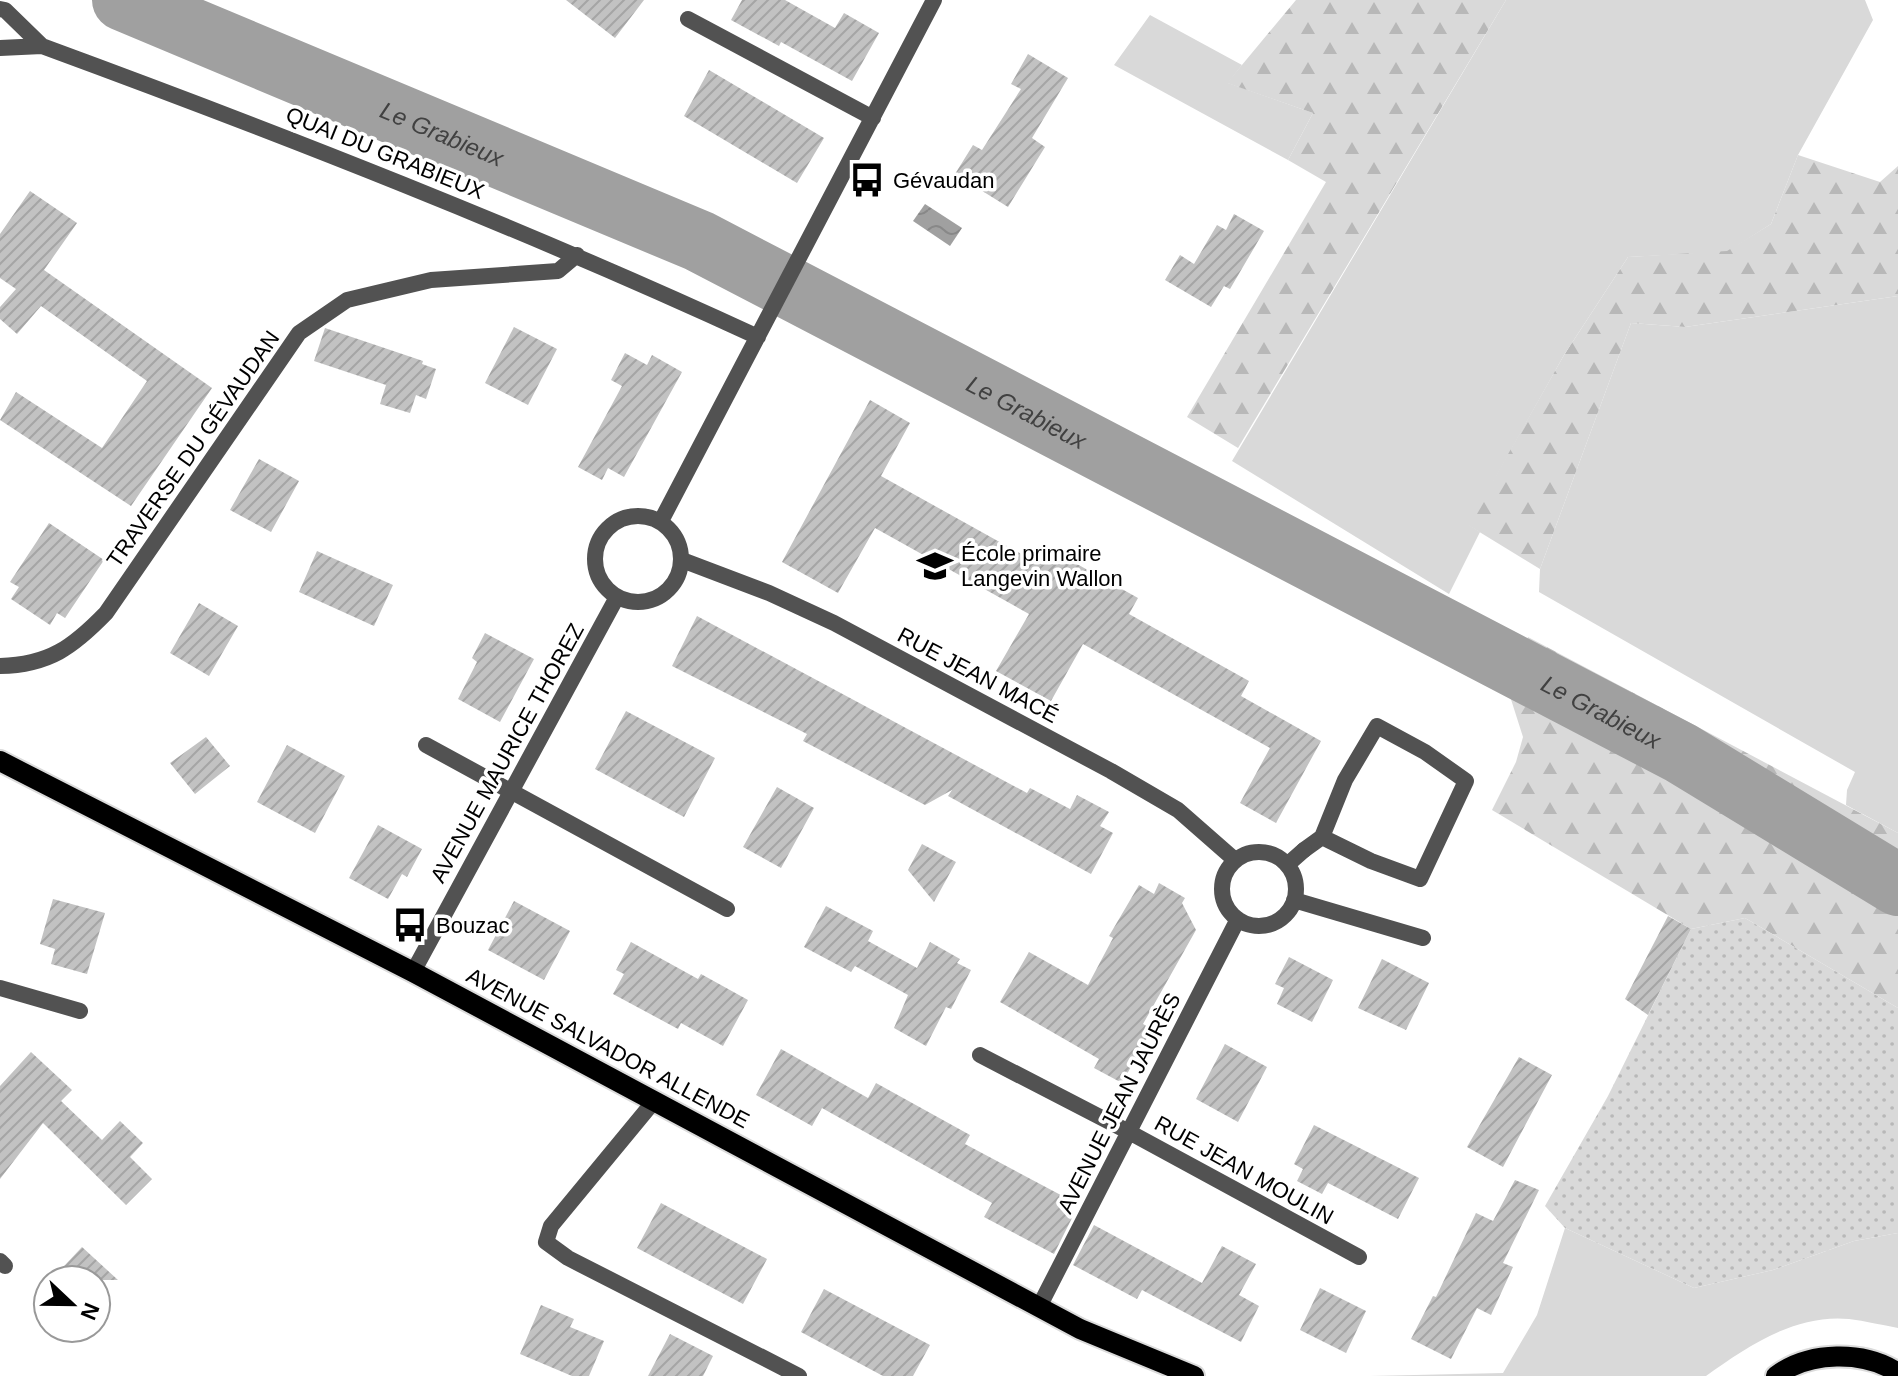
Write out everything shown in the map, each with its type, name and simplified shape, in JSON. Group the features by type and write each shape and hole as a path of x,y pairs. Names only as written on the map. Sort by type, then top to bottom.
{"main road":[{"name":"AVENUE SALVADOR ALLENDE","path":"0,761 413,972 1080,1329 1194,1376"},
{"path":"1776,1376 1818,1358 1854,1357 1895,1369"}],"street":[{"path":"661,521 934,0"},
{"name":"QUAI DU GRABIEUX","path":"0,9 5,10 42,46 266,130 577,255 758,337"},
{"path":"688,19 873,118"},
{"path":"0,48 42,46"},
{"name":"TRAVERSE DU GÉVAUDAN","path":"0,666 17,666 52,658 81,639 106,613 299,333 347,300 431,280 558,271 577,255"},
{"path":"648,516 661,521 676,538 682,560 671,587 659,597 646,602 631,602 617,597 598,577 595,550 600,537 621,518 648,516"},
{"name":"RUE JEAN MACÉ","path":"682,560 769,593 834,623 1111,771 1178,810 1235,860"},
{"name":"AVENUE MAURICE THOREZ","path":"413,972 617,597"},
{"path":"1287,865 1322,837 1345,780 1377,726 1425,752 1466,781 1420,879 1371,861 1322,837"},
{"path":"426,745 727,909"},
{"path":"1262,852 1276,856 1287,865 1296,888 1294,900 1288,912 1277,921 1264,926 1250,925 1238,919 1227,907 1222,891 1225,874 1235,860 1248,853 1262,852"},
{"path":"1294,900 1423,938"},
{"name":"AVENUE JEAN JAURÈS","path":"1039,1307 1238,919"},
{"path":"0,988 80,1011"},
{"name":"RUE JEAN MOULIN","path":"980,1055 1359,1257"},
{"path":"655,1100 551,1226 546,1242 568,1258 799,1376"}],"green space":[{"path":"1296,0 1506,0 1238,448 1187,417 1326,182 1288,160 1313,113 1227,83"},
{"path":"1506,0 1865,0 1873,20 1798,155 1771,224 1727,252 1628,257 1564,355 1469,525 1480,532 1449,594 1232,461"},
{"path":"1150,15 1242,65 1228,83 1313,113 1288,160 1114,65"},
{"path":"1798,155 1880,182 1898,166 1898,296 1685,327 1631,323 1540,569 1468,525 1564,355 1628,257 1727,251 1771,224"},
{"path":"1898,296 1898,833 1846,805 1847,790 1855,772 1539,592 1540,569 1631,323 1685,327"},
{"path":"1528,637 1898,833 1898,1008 1745,918 1691,929 1492,810 1516,762 1523,737 1508,690"},
{"path":"1745,918 1898,1008 1898,1233 1854,1241 1773,1270 1694,1288 1565,1228 1545,1206 1608,1096 1691,929"},
{"path":"1565,1228 1694,1288 1773,1270 1854,1241 1898,1233 1898,1328 1849,1319 1810,1322 1755,1343 1706,1376 1370,1376 1503,1373 1537,1315"}],"water":[{"path":"925,204 962,228 950,246 913,221"}],"building":[{"path":"566,0 644,0 615,38"},
{"path":"742,0 785,0 835,28 844,13 879,33 852,81 781,42 779,46 731,20"},
{"path":"1028,54 1068,78 1032,138 1045,147 1008,207 955,174 973,145 982,150 1021,89 1011,84"},
{"path":"709,70 824,138 797,183 684,116"},
{"path":"30,191 77,223 44,270 212,388 131,506 0,420 16,392 102,448 147,381 41,306 17,334 0,319 0,307 16,289 0,278 0,234"},
{"path":"1234,214 1264,231 1230,289 1224,286 1211,307 1165,280 1180,255 1194,264 1217,225 1226,230"},
{"path":"514,327 557,349 528,405 485,383"},
{"path":"325,328 423,361 422,364 436,369 426,399 416,395 410,413 380,404 386,385 314,361"},
{"path":"625,353 647,365 652,355 682,372 624,477 608,468 602,480 578,467 622,386 611,380"},
{"path":"870,400 910,423 881,476 1032,560 1041,544 1138,598 1129,614 1249,681 1241,696 1321,741 1276,823 1240,803 1270,748 1083,644 1051,701 996,671 1029,614 875,528 838,593 782,562"},
{"path":"259,459 299,481 271,532 230,510"},
{"path":"49,523 104,560 65,618 57,613 50,625 11,599 19,587 10,582"},
{"path":"317,551 393,585 374,626 299,592"},
{"path":"199,603 238,626 209,676 170,653"},
{"path":"697,616 1027,793 1030,788 1070,809 1077,795 1109,812 1100,826 1113,833 1091,874 948,796 952,790 925,805 803,741 807,734 672,666"},
{"path":"485,633 534,659 500,722 458,699 477,662 472,658"},
{"path":"626,711 715,758 684,817 595,769"},
{"path":"206,737 230,766 195,794 170,763"},
{"path":"287,745 345,776 315,833 257,802"},
{"path":"777,787 814,808 781,868 743,847"},
{"path":"378,825 422,849 407,877 402,874 388,899 349,878"},
{"path":"922,844 956,862 934,902 908,870"},
{"path":"1159,883 1185,898 1182,903 1196,930 1143,1024 1152,1029 1122,1083 1094,1068 1099,1059 1000,1002 1029,952 1088,985 1113,938 1109,936 1139,885 1154,894"},
{"path":"53,899 105,913 87,974 51,964 55,949 40,944"},
{"path":"514,901 570,931 544,980 488,950"},
{"path":"826,906 873,931 868,941 917,968 930,942 960,959 957,963 971,970 951,1009 946,1007 926,1046 894,1028 908,995 855,966 851,972 804,947"},
{"path":"1668,916 1691,929 1648,1015 1625,999"},
{"path":"631,942 698,979 701,974 748,1000 723,1046 681,1023 678,1029 613,994 624,974 616,970"},
{"path":"1289,957 1333,980 1312,1022 1277,1004 1284,988 1275,984"},
{"path":"1382,959 1429,983 1406,1030 1358,1008"},
{"path":"1225,1044 1267,1067 1238,1122 1196,1099"},
{"path":"781,1049 868,1098 876,1083 970,1135 965,1144 1072,1201 1067,1210 1074,1214 1054,1254 984,1217 992,1203 822,1108 812,1126 756,1095"},
{"path":"31,1052 72,1090 61,1101 102,1140 120,1121 143,1143 130,1157 152,1179 126,1205 43,1123 0,1179 0,1086"},
{"path":"1519,1057 1552,1075 1503,1167 1467,1147"},
{"path":"1314,1125 1419,1178 1398,1219 1328,1183 1322,1194 1297,1181 1303,1169 1294,1164"},
{"path":"1515,1180 1539,1190 1503,1263 1513,1267 1491,1315 1477,1308 1451,1359 1411,1339 1433,1296 1436,1297 1476,1213 1493,1221"},
{"path":"661,1203 767,1259 743,1304 637,1248"},
{"path":"1094,1225 1202,1283 1222,1246 1256,1264 1239,1295 1259,1306 1241,1342 1142,1290 1137,1299 1073,1265"},
{"path":"82,1247 101,1264 66,1264"},
{"path":"1320,1288 1366,1311 1346,1353 1300,1330"},
{"path":"824,1289 930,1345 913,1376 883,1376 801,1332"},
{"path":"541,1305 574,1319 570,1327 604,1341 589,1376 572,1376 520,1354"},
{"path":"670,1334 713,1356 703,1376 648,1376"}],"waterway":[{"name":"Le Grabieux","path":"123,0 699,241 1681,753 1898,885"}],"place":[{"name":"Gévaudan","path":"867,180"},
{"name":"École primaire Langevin Wallon","path":"935,566"},
{"name":"Bouzac","path":"410,925"}]}
